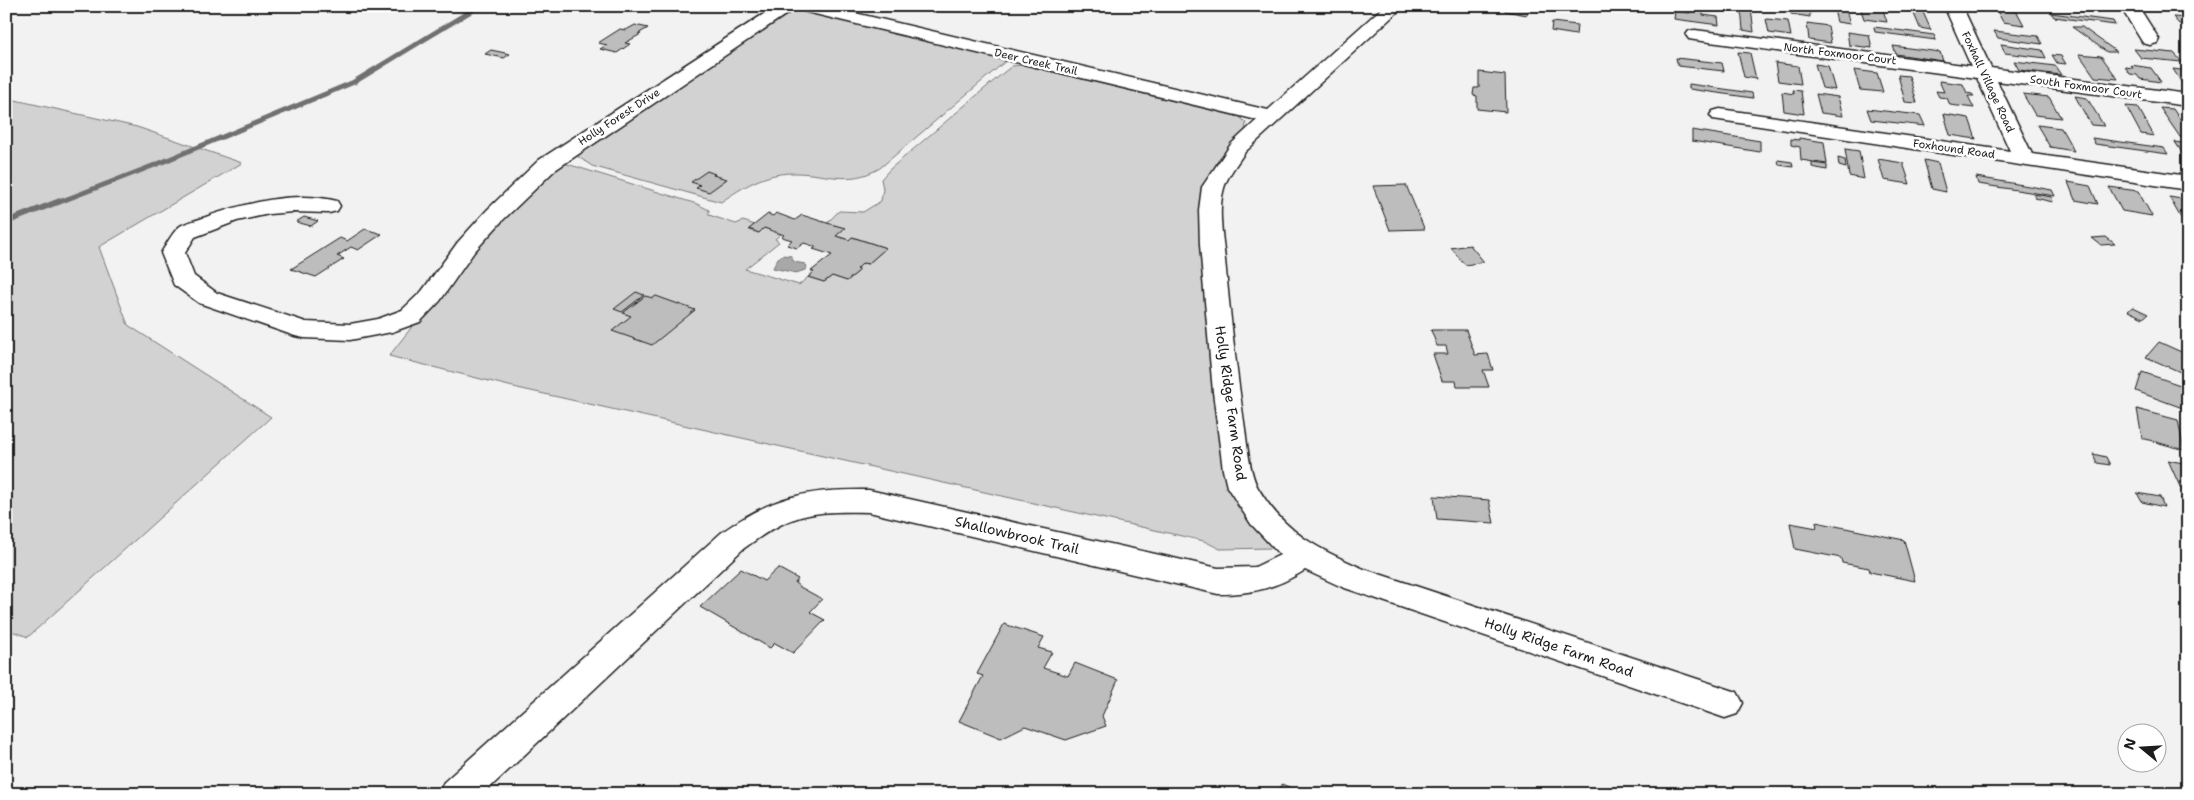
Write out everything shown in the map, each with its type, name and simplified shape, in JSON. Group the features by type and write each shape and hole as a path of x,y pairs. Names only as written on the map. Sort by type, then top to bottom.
{"street":[{"name":"Holly Forest Drive","path":"330,206 294,205 269,207 230,216 187,232 173,253 183,280 208,298 304,330 350,332 383,326 411,316 431,296 466,248 495,215 547,165 788,6"},
{"name":"Deer Creek Trail","path":"801,6 1272,117"},
{"name":"Holly Ridge Farm Road","path":"1394,6 1238,148 1220,172 1210,194 1210,226 1231,429 1240,485 1268,525 1304,555 1353,578 1725,703"},
{"name":"Foxhall Village Road","path":"1952,6 2024,159"},
{"path":"2129,6 2150,39"},
{"name":"North Foxmoor Court","path":"1695,36 1984,73"},
{"name":"South Foxmoor Court","path":"1984,73 2188,100"},
{"name":"Foxhound Road","path":"1720,115 2188,183"},
{"name":"Shallowbrook Trail","path":"457,794 732,541 756,523 777,511 802,503 831,500 869,501 1218,581 1246,582 1267,578 1304,555"}],"shaded area":[{"path":"798,11 1007,60 880,168 857,177 846,178 803,173 781,174 754,182 721,202 592,166 577,156 580,151 770,26 791,13"},
{"path":"1023,65 1240,117 1246,123 1245,131 1220,157 1205,183 1227,463 1237,506 1273,548 1220,549 1204,541 513,387 389,356 476,245 523,192 564,163 697,204 709,210 709,215 736,224 743,221 755,225 749,230 759,233 764,228 781,234 775,239 779,242 745,269 799,285 808,277 824,282 832,276 847,281 860,270 857,269 863,263 868,264 886,248 853,237 849,240 836,236 844,228 827,223 839,211 863,212 881,201 883,189 881,179 890,169 1003,73 1012,66"},
{"path":"6,98 137,127 242,163 99,247 128,325 271,417 28,637 6,629"},
{"path":"784,255 791,256 794,262 805,264 807,266 805,270 796,273 773,268 778,258"}],"building":[{"path":"1506,6 1530,6 1527,15 1505,11"},
{"path":"1791,6 1809,6 1810,17 1791,14"},
{"path":"1833,6 1845,6 1850,24 1837,22"},
{"path":"2057,6 2094,6 2098,12 2058,8"},
{"path":"2154,6 2188,6 2188,10"},
{"path":"1860,7 1883,10 1887,22 1864,19"},
{"path":"1741,8 1751,9 1754,32 1743,30"},
{"path":"1912,9 1922,10 1931,30 1920,28"},
{"path":"1996,9 2017,12 2024,25 2003,22"},
{"path":"1691,10 1703,12 1703,15 1718,17 1719,25 1674,19 1675,11 1690,13"},
{"path":"2051,13 2113,21 2115,25 2054,17"},
{"path":"2173,17 2188,18 2188,25 2179,24"},
{"path":"1766,19 1788,21 1791,36 1769,33"},
{"path":"1552,22 1577,25 1576,35 1551,31"},
{"path":"1807,23 1828,26 1831,43 1809,40"},
{"path":"635,25 648,28 625,43 630,44 617,53 600,49 607,45 598,43 620,29 626,30"},
{"path":"1874,27 1934,35 1936,40 1875,32"},
{"path":"2072,27 2082,27 2117,52 2107,52"},
{"path":"1994,31 2038,36 2042,44 1998,38"},
{"path":"1847,32 1869,35 1872,48 1849,45"},
{"path":"2001,44 2042,50 2046,58 2005,53"},
{"path":"1893,46 1940,52 1943,61 1896,54"},
{"path":"2134,49 2174,53 2182,62 2141,58"},
{"path":"491,50 510,54 504,58 485,54"},
{"path":"1738,52 1750,53 1756,79 1744,77"},
{"path":"2079,54 2101,56 2118,79 2095,77"},
{"path":"2052,55 2061,56 2066,64 2057,63"},
{"path":"1676,58 1722,63 1724,71 1678,66"},
{"path":"2014,61 2055,66 2061,75 2019,70"},
{"path":"1775,63 1798,66 1801,84 1778,81"},
{"path":"1815,64 1828,66 1835,90 1822,88"},
{"path":"2131,65 2151,68 2161,82 2140,79 2137,75 2130,74 2125,67 2133,68"},
{"path":"2173,69 2188,71 2188,88 2185,88"},
{"path":"1854,70 1877,73 1883,92 1860,90"},
{"path":"1479,72 1505,75 1506,112 1477,109 1477,96 1473,95 1474,88 1479,88"},
{"path":"1898,75 1909,76 1917,103 1905,102"},
{"path":"1939,81 1963,84 1967,93 1974,96 1968,96 1974,108 1950,105 1947,98 1939,97 1936,91 1944,92"},
{"path":"1689,84 1752,93 1753,98 1689,89"},
{"path":"1793,90 1801,91 1804,114 1784,111 1782,92 1794,94"},
{"path":"1816,94 1838,97 1843,116 1821,113"},
{"path":"2023,94 2049,97 2061,118 2035,115"},
{"path":"2075,96 2087,98 2104,126 2091,125"},
{"path":"2126,106 2138,107 2154,136 2141,134"},
{"path":"2160,108 2173,109 2188,131 2188,138 2180,137"},
{"path":"1867,109 1920,115 1925,126 1871,120"},
{"path":"1944,114 1969,118 1976,139 1950,135"},
{"path":"2037,125 2061,128 2074,151 2050,147"},
{"path":"1692,130 1760,141 1760,152 1692,141"},
{"path":"1799,138 1824,142 1827,164 1801,160 1800,147 1791,145 1791,139 1799,140"},
{"path":"2092,138 2164,148 2168,154 2095,144"},
{"path":"2175,142 2188,144 2188,161"},
{"path":"1845,149 1859,151 1864,179 1849,176"},
{"path":"1838,158 1845,160 1846,168 1839,166"},
{"path":"1878,159 1903,163 1910,184 1884,180"},
{"path":"1778,160 1792,162 1793,167 1779,165"},
{"path":"1924,160 1938,163 1946,192 1932,189"},
{"path":"1812,163 1827,165 1827,170 1812,167"},
{"path":"707,171 727,179 709,192 696,188 700,185 691,182"},
{"path":"1976,177 2052,190 2055,196 1978,184"},
{"path":"2068,182 2090,186 2098,204 2075,200"},
{"path":"1406,185 1425,229 1390,230 1373,186"},
{"path":"2109,187 2138,191 2152,216 2122,211"},
{"path":"2033,194 2052,197 2053,202 2035,198"},
{"path":"2169,197 2188,200 2188,219 2181,218"},
{"path":"776,213 795,220 802,215 845,228 836,236 849,240 852,237 886,248 868,264 863,263 857,269 860,270 847,281 832,276 824,282 808,277 814,272 811,271 832,255 813,249 816,247 804,243 797,248 787,245 792,240 764,228 759,233 749,229 768,214 773,216"},
{"path":"304,217 318,221 311,226 296,222"},
{"path":"365,229 382,234 358,250 351,247 337,256 344,259 316,277 291,269 340,238 347,241"},
{"path":"2106,237 2115,244 2101,245 2092,238"},
{"path":"1470,245 1484,262 1465,265 1451,248"},
{"path":"636,292 644,295 622,312 614,309"},
{"path":"645,296 653,298 656,296 695,310 652,345 612,331 631,316 623,313"},
{"path":"2133,307 2148,314 2143,318 2128,311"},
{"path":"1431,330 1466,330 1475,355 1488,354 1493,370 1483,370 1489,387 1457,387 1456,381 1442,381 1433,354 1448,354 1446,346 1437,346"},
{"path":"2159,342 2188,355 2188,371 2185,374 2146,357"},
{"path":"2142,372 2186,387 2184,396 2188,397 2188,410 2136,391"},
{"path":"2137,409 2178,420 2184,450 2142,438"},
{"path":"2093,454 2106,457 2110,465 2097,463"},
{"path":"2168,460 2188,464 2188,490 2181,489"},
{"path":"2137,493 2160,497 2164,507 2142,502"},
{"path":"1434,496 1489,500 1494,523 1437,519"},
{"path":"1816,522 1904,540 1915,581 1870,572 1869,568 1842,563 1841,558 1795,549 1790,523 1817,528"},
{"path":"778,568 798,579 795,583 800,587 822,599 810,612 825,620 793,653 775,643 770,648 700,607 741,569 764,581"},
{"path":"1004,624 1044,637 1038,648 1052,652 1043,668 1068,676 1075,663 1118,680 1102,716 1106,726 1066,740 1025,726 1001,738 959,721 983,676 977,674"},
{"path":"1282,784 1284,785 1306,794 1278,794"}],"waterway":[{"path":"57,203 160,163 354,82 479,6"},
{"path":"6,222 60,201"}]}
